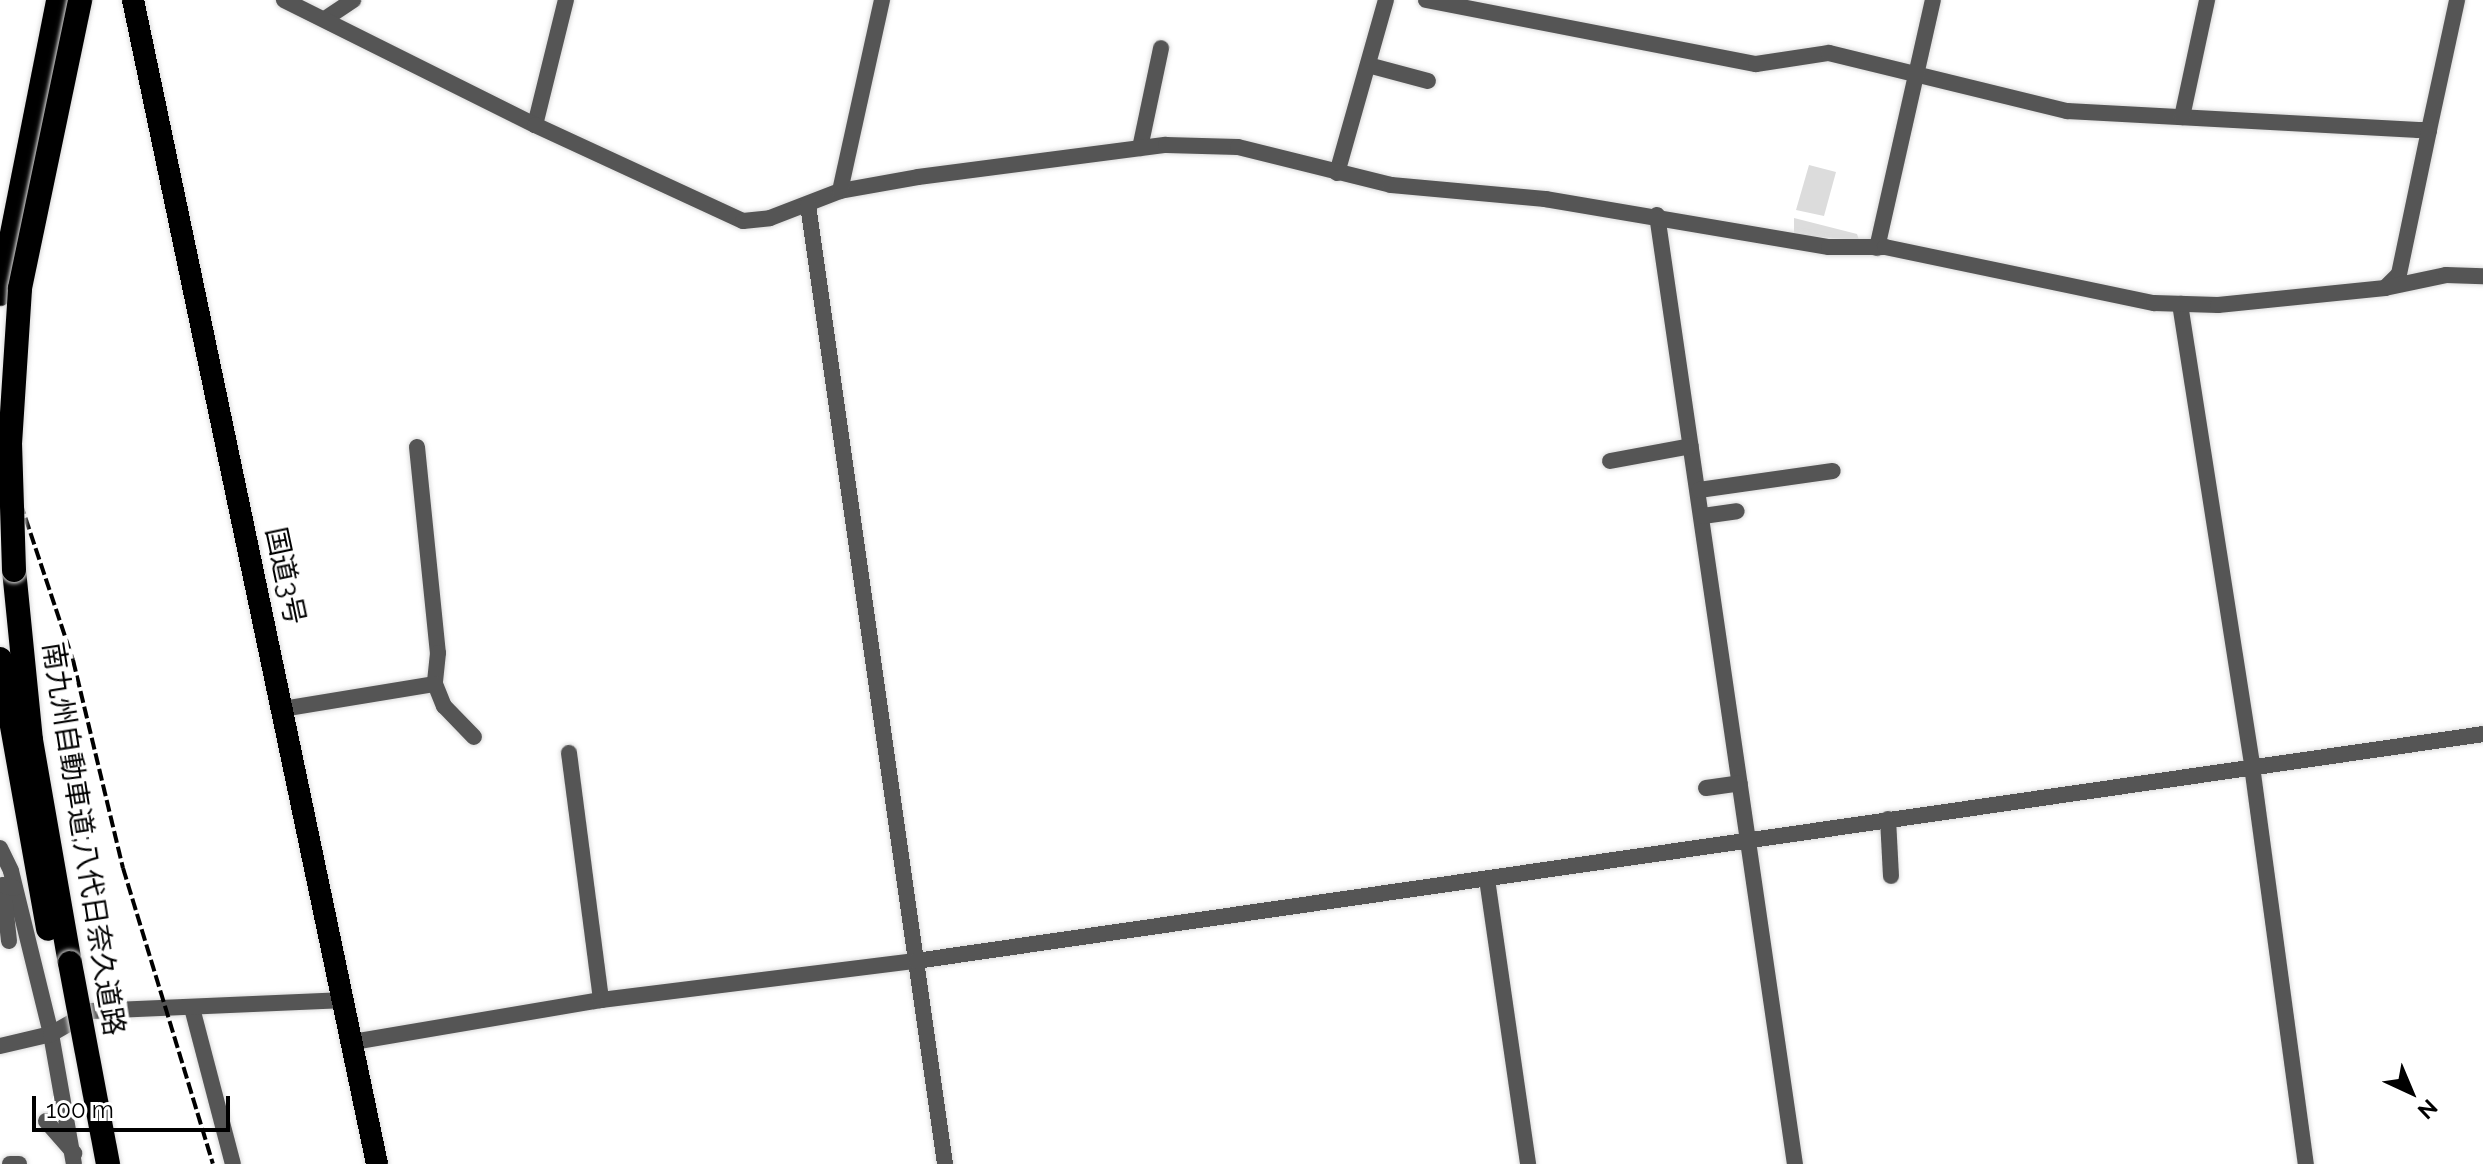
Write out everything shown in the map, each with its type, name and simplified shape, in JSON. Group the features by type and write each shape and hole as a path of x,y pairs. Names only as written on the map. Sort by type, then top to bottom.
{"highway":[{"path":"0,294 52,0"},
{"path":"35,103 58,0"},
{"name":"南九州自動車道;八代日奈久道路","path":"80,0 19,301 10,444 14,570 31,740 63,965 81,1160"},
{"name":"国道3号","path":"133,0 340,1000 353,1042 377,1164"},
{"name":"南九州自動車道;八代日奈久道路","path":"0,659 26,823 63,965 108,1164"}],"street":[{"path":"284,0 303,4 325,19 535,125 735,218 770,218 840,191 1140,148 1238,147 1391,185 1657,215 1829,247 1877,248 2180,304 2218,305 2385,288 2446,275 2483,276"},
{"path":"325,19 353,0"},
{"path":"535,125 566,0"},
{"path":"840,191 882,0"},
{"path":"1337,173 1386,0"},
{"path":"1426,0 1756,64 1829,53 2067,111 2429,130"},
{"path":"1877,248 1933,0"},
{"path":"2182,117 2207,0"},
{"path":"2385,288 2399,274 2457,0"},
{"path":"1140,148 1161,48"},
{"path":"1368,65 1428,81"},
{"path":"808,205 945,1164"},
{"path":"1657,215 1795,1164"},
{"path":"2180,304 2252,766 2306,1164"},
{"path":"1610,461 1691,446"},
{"path":"417,447 438,653 435,684 444,706 474,737"},
{"path":"1699,490 1833,471"},
{"path":"1703,516 1737,511"},
{"path":"282,709 435,684"},
{"path":"353,1042 601,1000 916,961 2483,734"},
{"path":"569,753 601,1000"},
{"path":"1706,788 1740,783"},
{"path":"1888,819 1891,876"},
{"path":"0,848 6,884 9,941"},
{"path":"1487,879 1528,1164"},
{"path":"6,884 51,1034 81,1160"},
{"path":"0,1046 51,1034 91,1011 340,1000"},
{"path":"192,1008 233,1164"},
{"path":"46,1121 81,1160"},
{"path":"10,1164 19,1164"}],"shaded area":[{"path":"1809,165 1836,172 1824,216 1796,210"},
{"path":"1794,218 1857,234 1859,240 1794,235"}],"railway":[{"path":"0,442 73,660 123,868 213,1164"}]}
